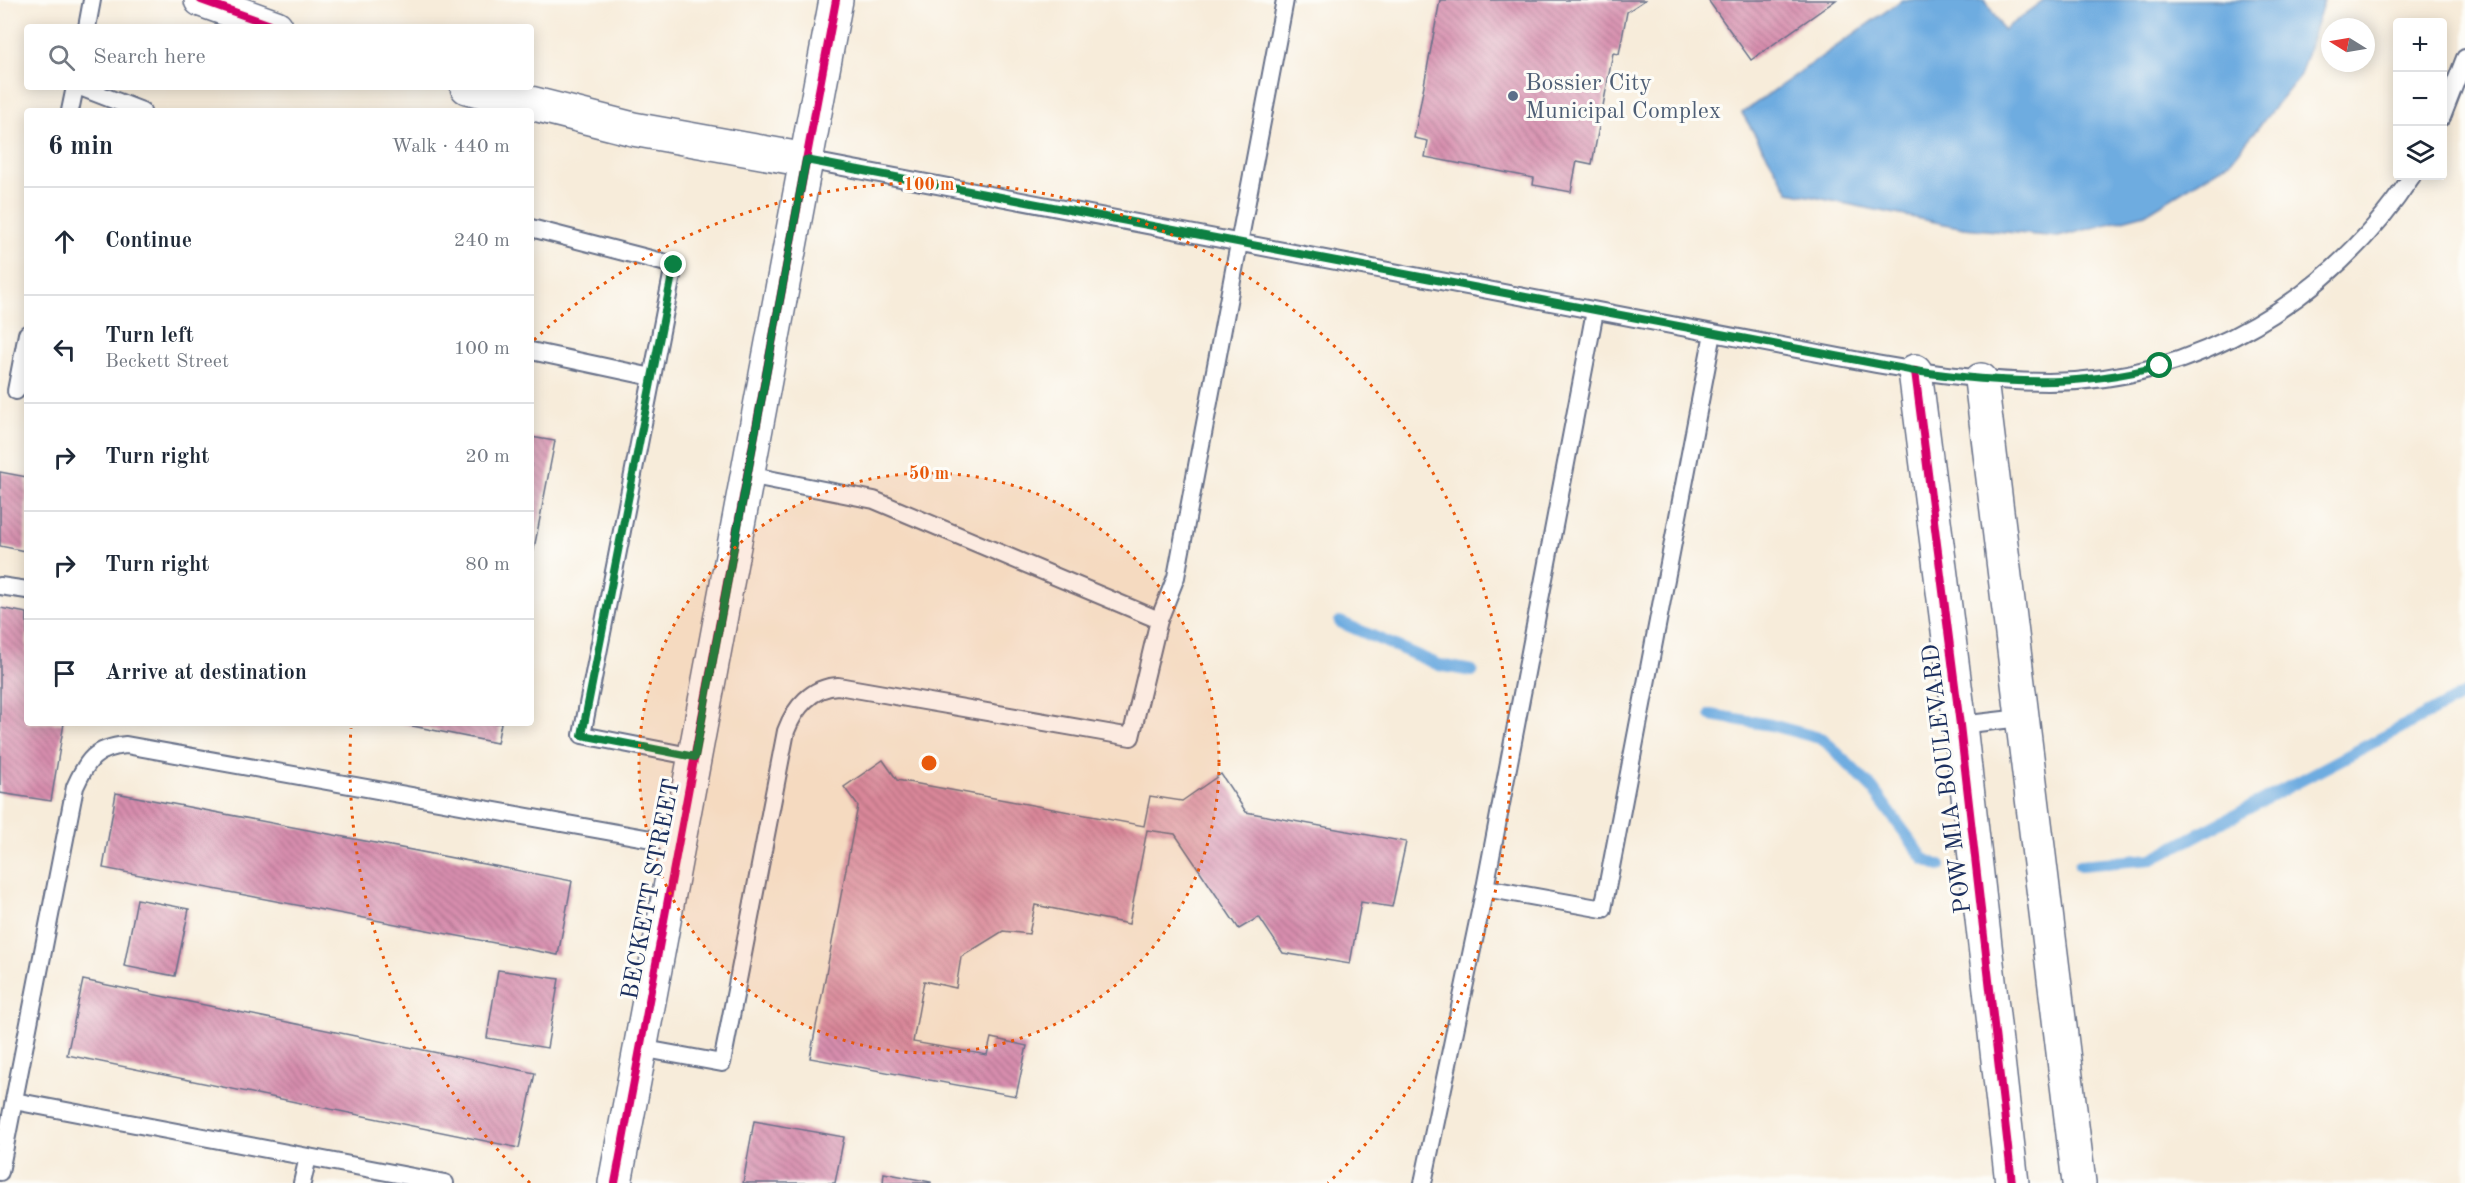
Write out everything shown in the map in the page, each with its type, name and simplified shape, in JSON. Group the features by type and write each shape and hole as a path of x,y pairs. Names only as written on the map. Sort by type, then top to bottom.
{"street":[{"path":"201,0 268,24"},
{"name":"BECKETT STREET","path":"615,1183 836,0"},
{"path":"479,90 633,129 806,160"},
{"name":"POW MIA BOULEVARD","path":"1915,371 1960,725 2012,1183"},
{"path":"1981,380 2079,1183"}],"lane":[{"path":"88,24 92,0"},
{"path":"640,1048 722,1063 786,730 798,706 825,687 838,686 1131,737 1159,620 1176,577 1285,0"},
{"path":"2447,104 2465,58"},
{"path":"71,108 74,90"},
{"path":"88,90 134,108"},
{"path":"806,160 1915,371 1981,380 2049,382 2097,378 2153,368 2186,358 2252,328 2312,288 2366,237 2409,180"},
{"path":"534,229 674,265 582,735 695,757"},
{"path":"1423,1183 1485,888 1595,311"},
{"path":"1485,888 1603,909 1713,333"},
{"path":"16,391 24,350"},
{"path":"534,352 652,377"},
{"path":"748,475 874,500 1159,620"},
{"path":"0,586 24,590"},
{"path":"1960,725 2021,718"},
{"path":"0,1173 75,787 87,762 111,747 138,747 679,844"},
{"path":"14,1101 445,1183"},
{"path":"302,1183 308,1157"}],"water":[{"path":"1902,0 1985,0 2003,30 2045,0 2324,0 2300,76 2230,162 2145,214 2058,237 1964,228 1789,192 1742,113"}],"building":[{"name":"Bossier City Municipal Complex","path":"1440,0 1645,0 1627,12 1619,54 1613,53 1592,164 1577,161 1571,192 1533,185 1534,178 1425,157 1428,141 1414,138"},
{"name":"Bossier City Municipal Complex","path":"1708,0 1836,0 1751,60"},
{"path":"534,438 555,441 534,549"},
{"path":"0,472 24,476 24,551 0,546"},
{"path":"0,608 24,612 24,726 64,726 51,801 0,793"},
{"path":"413,726 500,726 497,743"},
{"path":"883,760 897,780 1144,826 1150,796 1182,801 1221,774 1246,812 1406,842 1392,907 1361,902 1350,964 1283,953 1259,917 1239,929 1175,834 1147,830 1129,924 1035,905 1029,934 1003,931 961,957 956,988 924,981 913,1042 987,1055 991,1038 1027,1046 1016,1096 810,1058 858,806 844,787"},
{"path":"116,793 572,881 558,955 103,868"},
{"path":"137,899 189,909 175,976 124,966"},
{"path":"498,970 559,979 547,1048 487,1038"},
{"path":"83,980 535,1073 519,1148 67,1055"},
{"path":"754,1121 844,1137 835,1183 743,1183"},
{"path":"884,1173 931,1182 931,1183 883,1183"}],"waterway":[{"path":"1340,622 1439,665 1472,671"},
{"path":"2080,865 2152,859 2465,694"},
{"path":"1711,715 1771,725 1823,739 1872,788 1924,859 1940,866"}],"cycle path":[{"path":"201,0 268,24"},
{"path":"615,1183 836,0"},
{"path":"1915,371 1960,725 2012,1183"}],"place":[{"name":"Bossier City Municipal Complex","path":"1513,96"}],"route":[{"path":"674,265 582,735 695,757 806,160 1915,371 1981,380 2049,382 2117,375 2160,366"}]}
